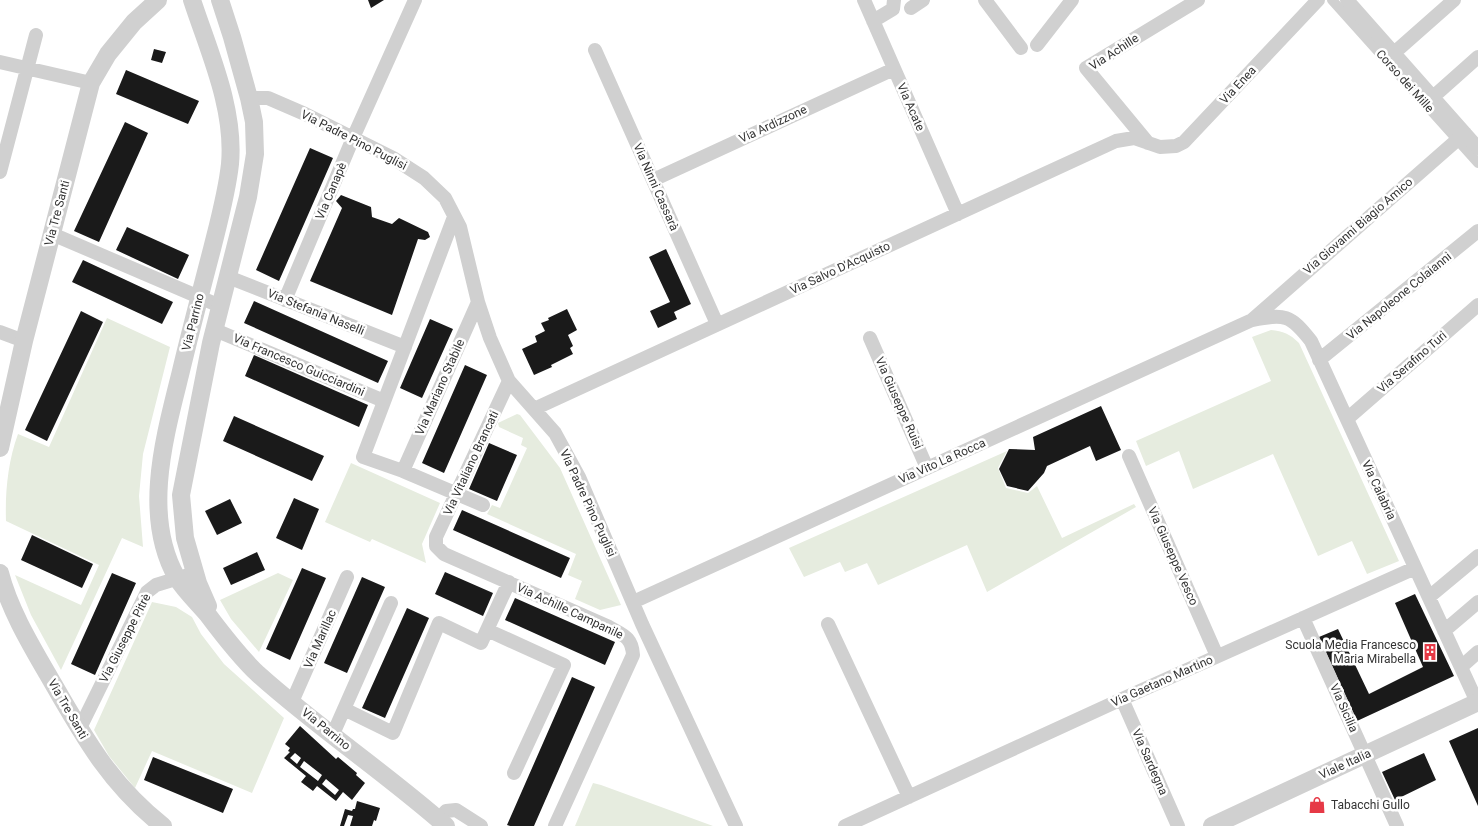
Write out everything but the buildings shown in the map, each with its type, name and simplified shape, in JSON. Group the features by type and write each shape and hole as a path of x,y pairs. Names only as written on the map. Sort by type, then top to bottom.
{"street":[{"name":"Via Tre Santi","path":"0,448 24,341 91,83 108,54 134,22 158,0"},
{"name":"Via Parrino","path":"192,0 221,89 228,119 230,166 171,410 160,470 158,492 160,525 165,551 178,579 220,631 257,672 440,824"},
{"name":"Via Parrino","path":"220,0 249,98 254,122 255,154 248,197 214,330 181,495 185,538 195,573 220,631"},
{"name":"Via Canapè","path":"285,300 353,138 415,0"},
{"name":"Via Acate","path":"864,0 958,214"},
{"path":"873,21 894,9 894,0"},
{"path":"911,8 923,0"},
{"path":"985,0 1021,48"},
{"path":"1037,45 1072,0"},
{"name":"Via Achille","path":"1148,144 1086,68 1198,0"},
{"name":"Via Enea","path":"1148,144 1160,147 1176,146 1184,142 1318,0"},
{"name":"Corso dei Mille","path":"1332,0 1467,134 1478,163"},
{"name":"Corso dei Mille","path":"1347,0 1478,148"},
{"path":"1394,53 1454,0"},
{"path":"0,172 36,35"},
{"name":"Via Ninni Cassarà","path":"595,50 717,324"},
{"path":"1433,98 1478,57"},
{"path":"0,62 91,83"},
{"name":"Via Ardizzone","path":"652,180 894,69"},
{"name":"Via Padre Pino Puglisi","path":"249,98 268,98 305,114 393,158 424,178 445,198 460,227 478,302 490,338 509,381 554,433 579,477 633,602 736,826"},
{"name":"Via Giovanni Biagio Amico","path":"1252,320 1467,134"},
{"name":"Via Salvo D'Acquisto","path":"534,409 1116,141 1134,138 1148,144"},
{"path":"454,217 363,457 403,471 483,505"},
{"name":"Via Napoleone Colaianni","path":"1319,360 1478,231"},
{"path":"52,234 220,306"},
{"name":"Via Stefania Naselli","path":"228,277 405,347"},
{"name":"Via Mariano Stabile","path":"403,471 478,302"},
{"name":"Via Serafino Turi","path":"1347,419 1478,305"},
{"name":"Via Calabria","path":"1252,320 1272,316 1287,318 1298,325 1311,341 1478,702"},
{"name":"Via Vito La Rocca","path":"633,602 1252,320"},
{"name":"Via Francesco Guicciardini","path":"214,330 384,401"},
{"path":"0,332 24,341"},
{"name":"Via Giuseppe Ruisi","path":"870,338 927,468"},
{"name":"Via Vitaliano Brancati","path":"436,546 436,537 509,381"},
{"name":"Via Giuseppe Vesco","path":"1129,456 1217,656"},
{"name":"Via Achille Campanile","path":"436,546 444,554 609,627 627,637 633,645 633,655 556,826"},
{"path":"1429,597 1478,556"},
{"name":"Via Gaetano Martino","path":"845,826 1217,656 1416,568"},
{"name":"Via Tre Santi","path":"0,573 5,593 35,653 86,742 113,779 148,814 164,826"},
{"name":"Via Giuseppe Pitrè","path":"80,730 147,592 156,585 195,573"},
{"name":"Via Marillac","path":"292,702 347,577"},
{"path":"344,709 394,733 439,624 481,643 509,582"},
{"path":"1444,631 1478,602"},
{"path":"333,734 391,603"},
{"name":"Via Sicilia","path":"1303,618 1397,826"},
{"path":"828,624 909,797"},
{"path":"487,630 564,666 514,773"},
{"path":"1461,667 1478,652"},
{"name":"Via Sardegna","path":"1122,699 1178,826"},
{"name":"Viale Italia","path":"1212,826 1478,702"},
{"path":"440,824 446,811 456,810 481,826"}],"shaded area":[{"path":"107,318 170,347 143,454 139,496 143,547 122,538 61,670 31,615 15,575 81,605 99,565 6,521 8,477 18,434 49,447"},
{"path":"1271,330 1293,337 1299,343 1399,561 1367,574 1352,541 1318,556 1273,454 1193,489 1179,451 1146,466 1136,441 1271,381 1252,337"},
{"path":"517,414 520,415 560,468 621,605 600,610 575,599 582,581 568,575 576,554 487,514 492,505 500,508 527,448 521,445 523,438 499,427 498,423"},
{"path":"1007,451 998,468 1006,488 1028,493 1037,486 1062,538 1134,504 1136,507 987,592 967,545 878,585 867,563 845,572 840,562 804,577 789,548"},
{"path":"351,463 440,503 422,544 426,563 372,539 370,542 325,522"},
{"path":"278,573 293,580 259,652 231,619 220,600"},
{"path":"152,602 176,607 192,617 201,634 224,664 284,718 252,793 152,751 135,788 109,756 94,730"},
{"path":"593,783 601,785 713,826 575,826"}],"place":[{"name":"Scuola Media Francesco Maria Mirabella","path":"1430,652"},
{"name":"Tabacchi Gullo","path":"1317,805"}]}
